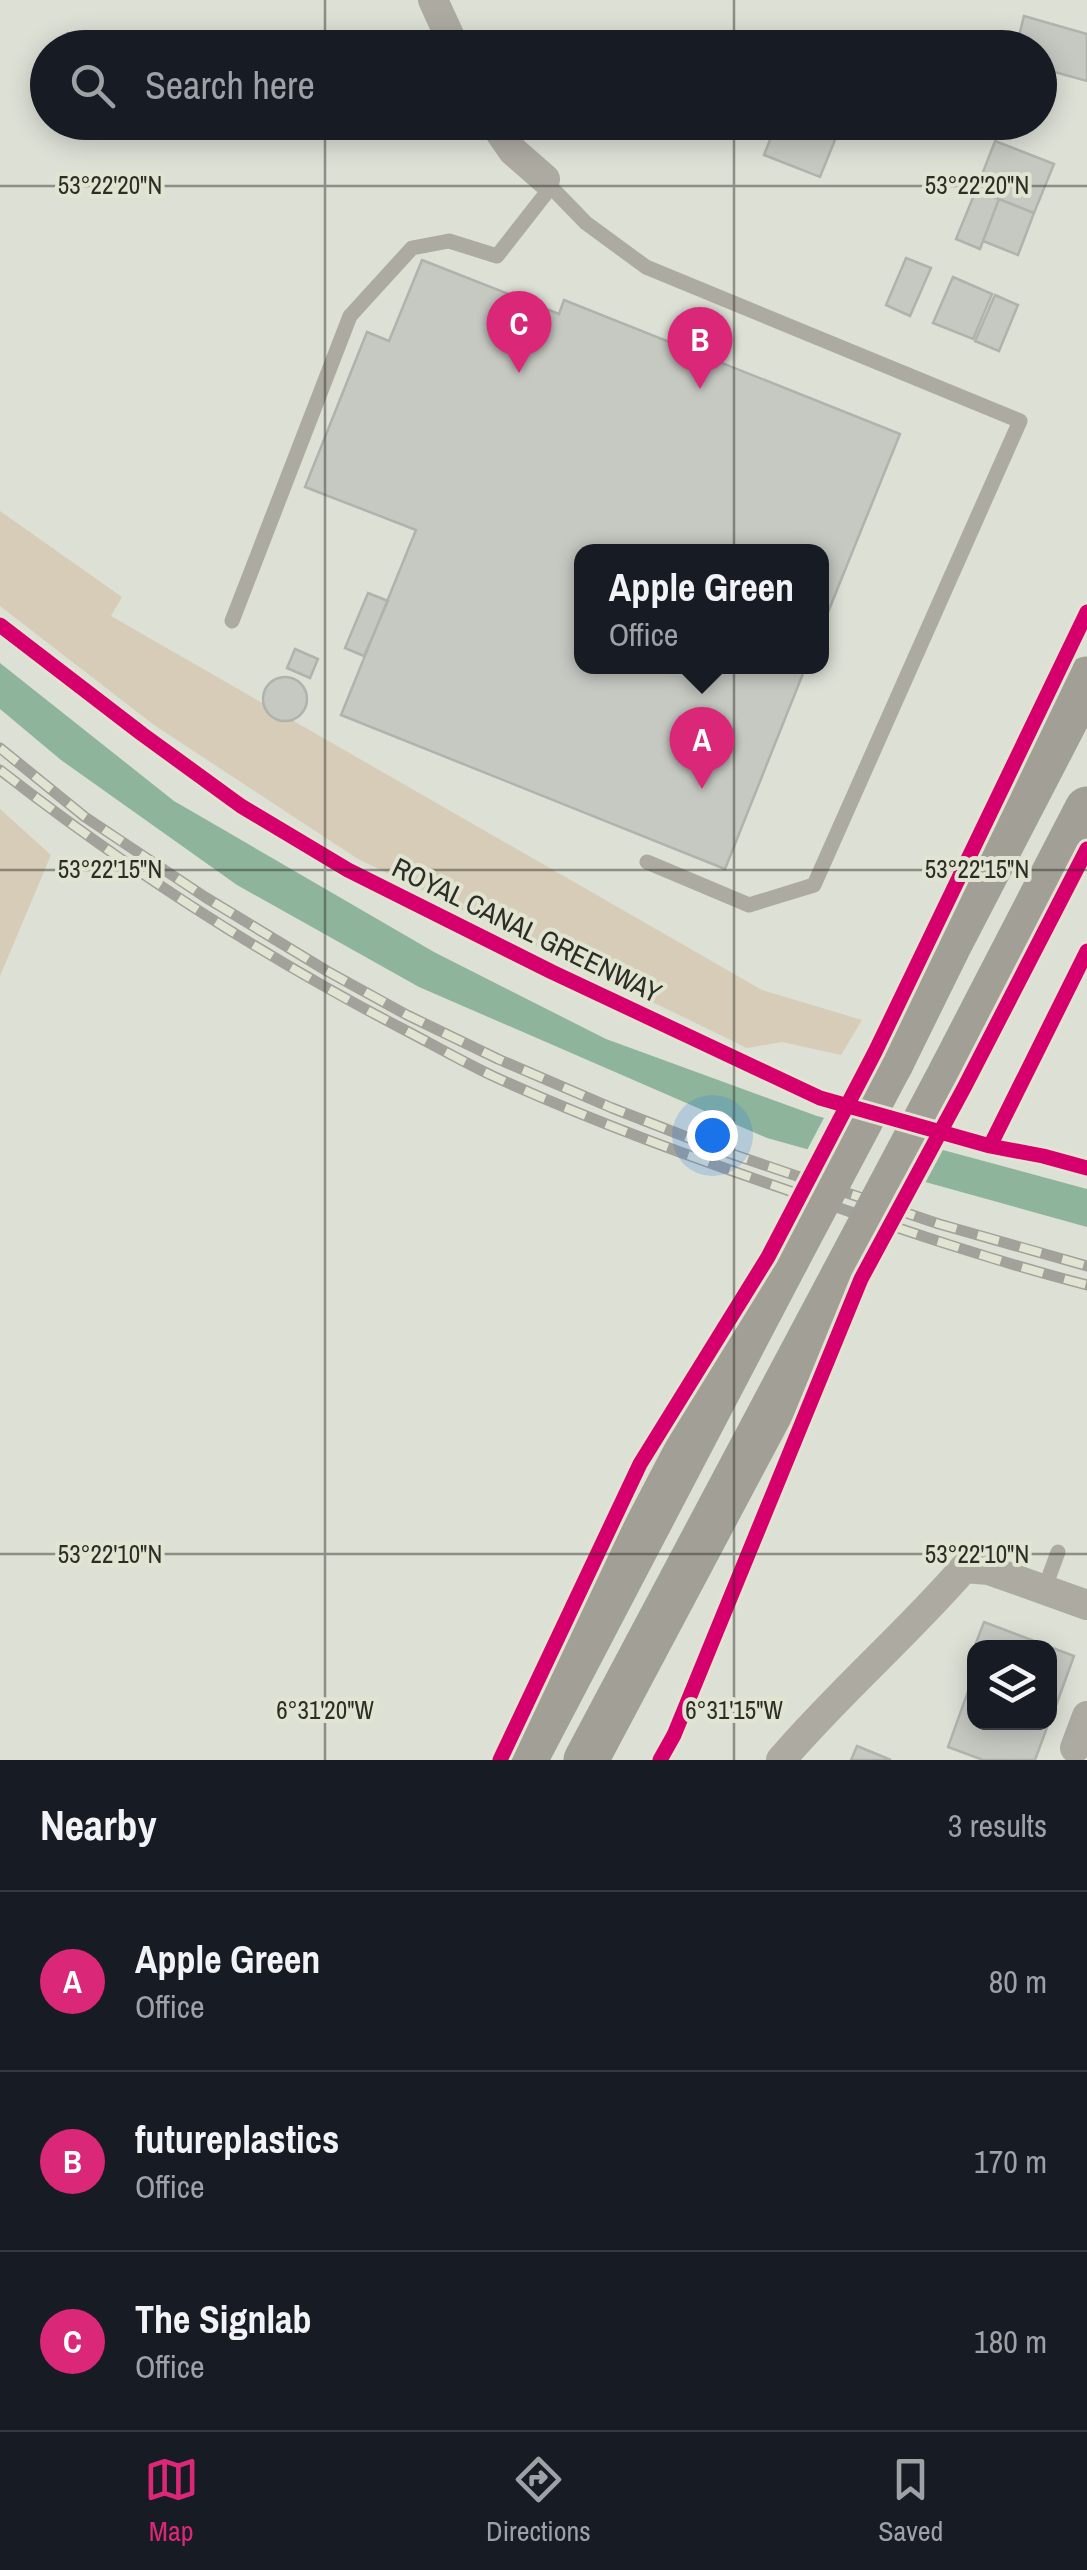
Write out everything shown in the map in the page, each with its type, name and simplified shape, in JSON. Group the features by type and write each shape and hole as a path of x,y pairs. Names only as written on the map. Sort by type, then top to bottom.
{"main road":[{"path":"525,1760 891,1063 1087,678"},
{"path":"586,1760 1087,809"}],"street":[{"path":"433,0 447,30"},
{"path":"505,140 548,183"},
{"path":"780,1760 964,1568 989,1570 1087,1605"},
{"path":"1075,1748 1087,1716"}],"lane":[{"path":"232,621 350,316 412,248 449,241 497,256 548,183 586,223 646,268 1020,421 814,885 749,905 646,862"},
{"path":"1044,1590 1058,1552"}],"shaded area":[{"path":"0,511 122,597 111,616 762,990 862,1020 841,1055 782,1042 747,1048 358,859 154,725 0,606"},
{"path":"0,663 174,801 434,952 606,1039 817,1116 1087,1189 1087,1227 767,1138 419,987 237,885 61,760 0,709"},
{"path":"0,809 51,855 0,976"}],"pier":[{"path":"826,1114 945,1146 923,1187 805,1154"}],"building":[{"path":"1024,16 1087,34 1087,81 1057,73 1057,30 1020,30"},
{"path":"770,140 835,140 820,177 764,155"},
{"path":"995,141 1054,164 1034,213 976,190"},
{"path":"976,190 999,199 980,249 956,239"},
{"path":"999,199 1034,213 1018,255 983,241"},
{"path":"906,258 931,268 910,316 886,305"},
{"path":"422,260 559,314 564,300 900,434 829,610 829,544 574,544 574,674 803,674 725,869 341,715 416,530 305,487 367,332 389,341"},
{"path":"953,277 992,294 973,339 933,323"},
{"path":"995,295 1018,305 999,351 975,341"},
{"path":"368,593 388,601 364,656 345,648"},
{"path":"295,649 318,659 310,678 287,668"},
{"path":"285,677 300,684 307,699 300,714 285,721 270,714 263,699 270,684"},
{"path":"984,1622 1032,1640 977,1640"},
{"path":"1057,1650 1074,1656 1057,1703"},
{"path":"967,1694 967,1730 1046,1730 1035,1760 983,1760 948,1747"},
{"path":"857,1746 891,1760 851,1760"}],"railway":[{"path":"0,748 85,817 205,897 327,971 498,1059 720,1150 939,1224 1087,1266"},
{"path":"0,770 96,841 245,940 348,1000 495,1077 732,1171 949,1245 1087,1285"}],"cycle path":[{"path":"500,1760 640,1464 768,1257 875,1052 1087,612"},
{"name":"ROYAL CANAL GREENWAY","path":"0,625 241,806 348,870 552,972 820,1098 990,1146 1087,1168"},
{"path":"660,1760 674,1735 861,1279 1087,849"},
{"path":"990,1146 1087,951"}],"place":[{"name":"The Signlab","path":"519,373"},
{"name":"futureplastics","path":"700,389"},
{"name":"Apple Green","path":"702,789"}]}
